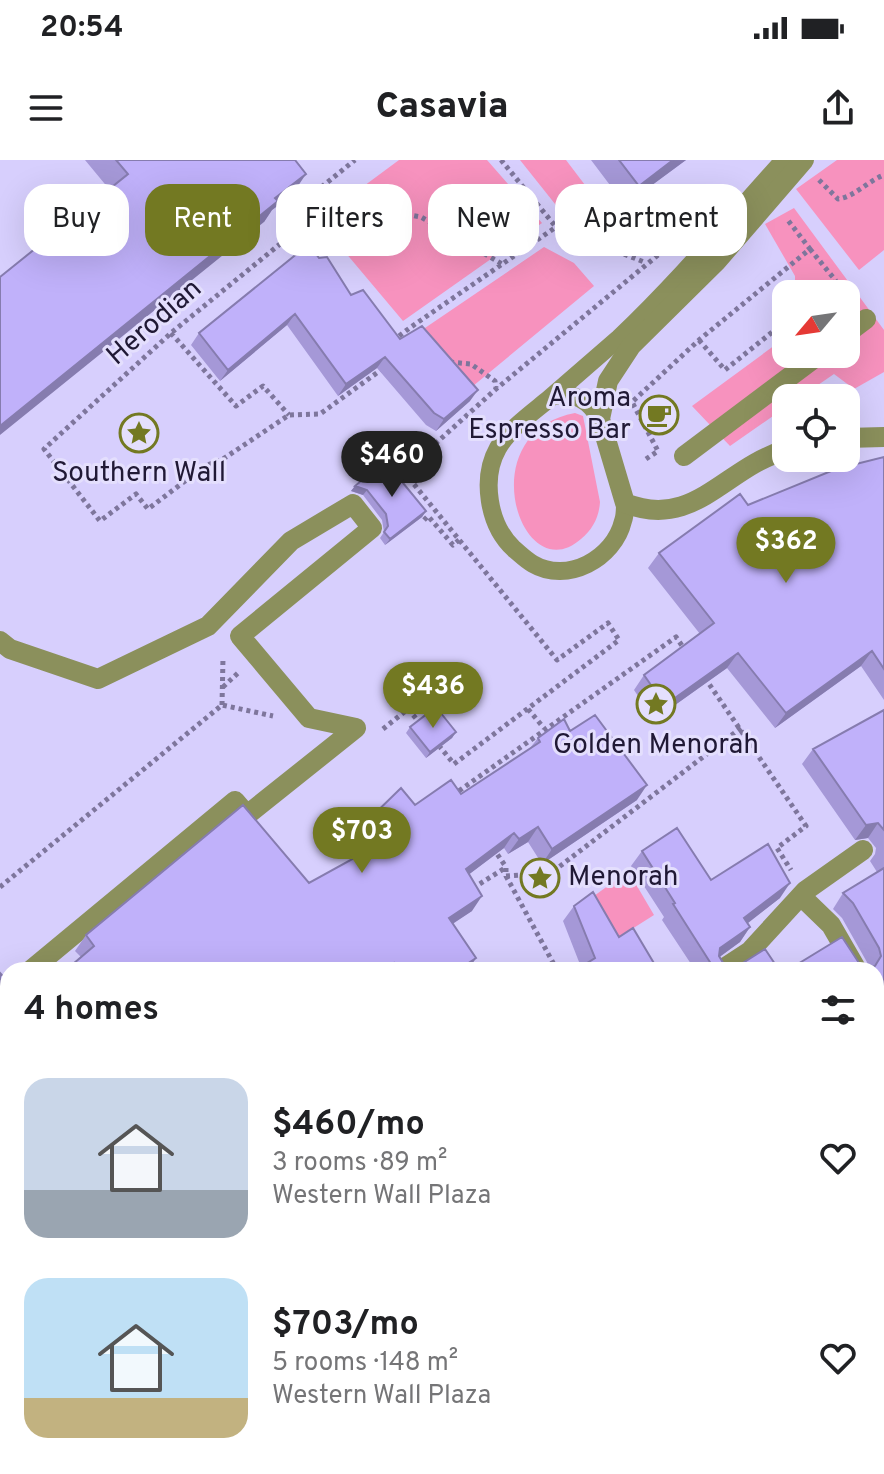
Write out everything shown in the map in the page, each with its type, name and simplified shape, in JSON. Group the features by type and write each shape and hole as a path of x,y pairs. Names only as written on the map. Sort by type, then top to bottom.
{"street":[{"path":"772,457 741,471 689,505 665,511 642,510 625,503 600,419 608,381 631,346 689,290 804,160"},
{"path":"860,324 866,319"},
{"path":"684,456 801,368"},
{"path":"860,438 884,437"},
{"path":"0,641 10,649 98,679 208,626 291,541 353,504 372,528 240,636 309,718 356,728 247,815 235,801 41,962"},
{"path":"733,962 750,951 803,894 863,850"},
{"path":"803,894 831,925 852,962"}],"lane":[{"path":"625,503 623,522 616,538 600,556 579,570 554,572 531,563 509,545 488,496 488,470 499,447 518,425 606,350 687,271 784,160"},
{"path":"553,396 562,394 580,398 588,402 600,419"}],"path":[{"path":"325,184 355,160"},
{"path":"501,160 555,226"},
{"path":"829,193 838,199 845,199 870,180 884,175"},
{"path":"266,194 276,207"},
{"path":"770,199 835,280"},
{"path":"412,215 421,217 502,264"},
{"path":"401,345 395,339 555,228"},
{"name":"Herodian","path":"276,247 171,333 44,449 100,521 136,494 148,509 205,466 223,459 289,415"},
{"path":"646,459 658,451 632,402 699,340 810,249"},
{"path":"629,256 644,262"},
{"path":"403,482 404,472 496,389 656,256"},
{"path":"411,327 417,334"},
{"path":"699,340 725,370 772,332"},
{"path":"171,333 236,406 263,386 289,415 320,414 395,361"},
{"path":"446,360 471,364 495,381 496,389"},
{"path":"385,471 404,472 557,660 608,623 619,640 454,764 440,747"},
{"path":"424,520 428,516 453,545 459,540"},
{"path":"465,805 456,793 676,637 695,663"},
{"path":"704,676 806,826 777,848 803,894"},
{"path":"0,887 222,705 276,716"},
{"path":"528,709 544,728"},
{"path":"506,876 551,873 741,728"},
{"path":"490,843 506,867 506,876 553,962"},
{"path":"470,889 506,867"}],"shaded area":[{"path":"399,160 487,160 508,184 428,184 428,256 495,256 403,321 348,256 412,256 412,184 367,184"},
{"path":"520,160 566,160 584,184 555,184 555,204"},
{"path":"837,160 884,160 884,250 859,270 796,189"},
{"path":"794,208 847,280 795,280 765,224"},
{"path":"544,247 555,253 555,256 574,263 594,286 433,419 422,330 531,256 539,256 539,250"},
{"path":"860,297 884,330 884,372 860,386 847,384 834,374 819,384 772,384 772,417 730,446 692,406 772,347 772,368 860,368"},
{"path":"575,413 583,416 600,502 595,522 585,535 559,550 540,544 525,528 516,503 514,476 523,449 542,426"},
{"path":"616,880 634,881 654,915 613,941 587,901"}],"building":[{"path":"116,160 295,160 306,174 293,184 276,184 276,203 260,216 260,184 145,184 145,256 210,256 0,426 0,277 26,256 129,256 129,184 116,184 128,174"},
{"path":"619,160 673,160 642,184 637,184"},
{"path":"294,256 327,257 351,295 363,290 400,339 422,326 478,390 444,419 434,413 385,357 346,384 295,314 228,370 199,333"},
{"path":"884,457 884,669 872,651 786,713 738,653 665,705 644,675 714,623 659,553 740,494 748,505 829,472 860,472 860,463"},
{"path":"385,461 426,511 390,539 384,532 388,526 386,514 367,490 355,486"},
{"path":"436,707 456,732 430,752 410,727"},
{"path":"884,710 884,830 878,823 866,825 813,749"},
{"path":"595,715 647,785 552,849 538,827 519,839 514,833 466,869 482,896 449,918 476,958 470,962 75,962 94,946 86,935 243,805 309,883 378,845 362,826 401,788 415,805 451,780 461,794 540,742 538,738 564,719 570,731"},
{"path":"677,828 711,880 768,844 790,883 744,918 750,927 720,948 719,956 723,962 710,962 642,851"},
{"path":"884,868 884,962 877,962 881,956 879,948 853,903 843,893"},
{"path":"593,892 619,937 633,928 653,962 589,962 595,958 574,906"},
{"path":"842,937 858,962 801,962"},
{"path":"765,949 774,962 744,962"}],"place":[{"name":"Aroma Espresso Bar","path":"659,415"},
{"name":"Southern Wall","path":"139,433"},
{"name":"Golden Menorah","path":"656,704"},
{"name":"Menorah","path":"540,878"}]}
